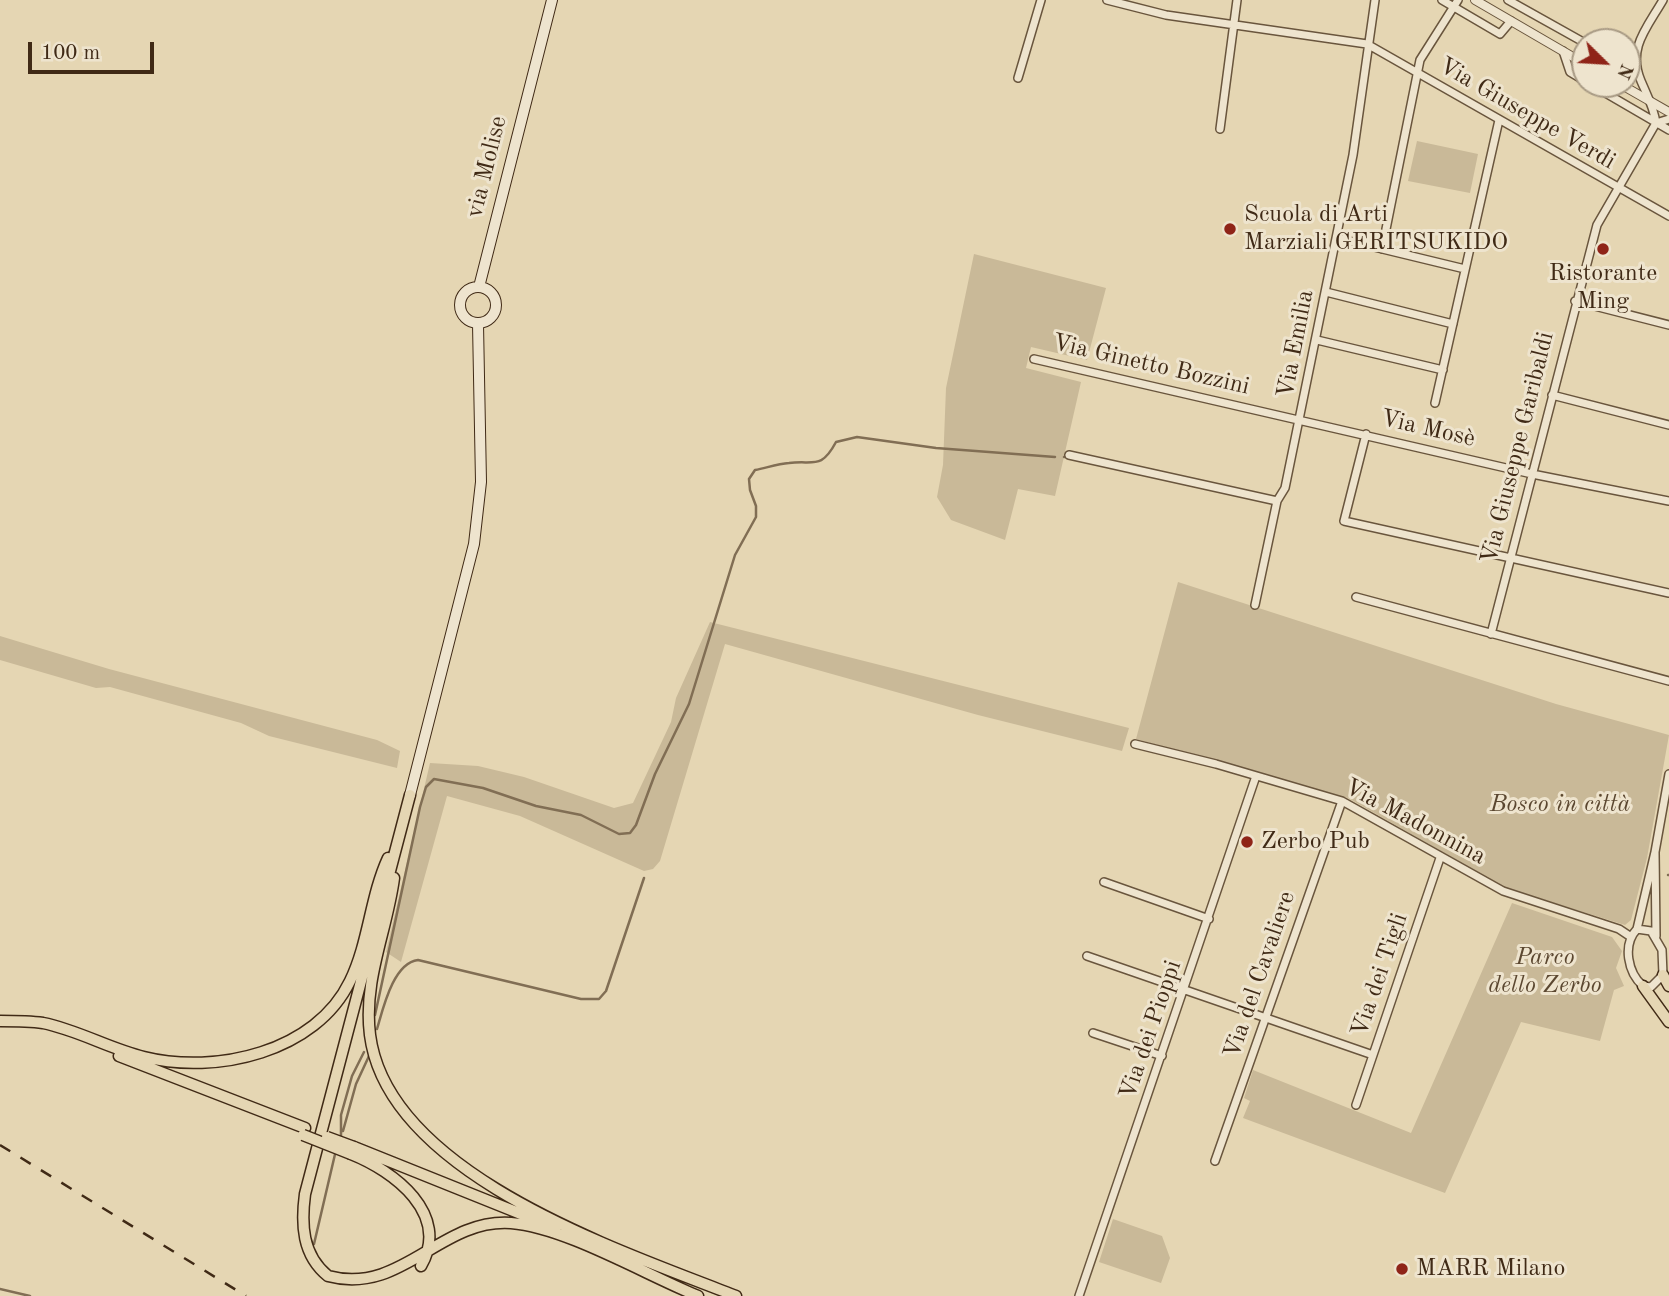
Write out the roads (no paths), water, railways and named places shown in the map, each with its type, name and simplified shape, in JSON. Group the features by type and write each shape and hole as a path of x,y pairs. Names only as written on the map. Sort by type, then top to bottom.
{"highway":[{"path":"360,1290 333,1280 314,1261 303,1233 302,1214 310,1173 410,795"},
{"path":"0,1021 42,1023 137,1055 169,1061 237,1056 286,1044 315,1026 329,1012 350,981 382,871 401,830"},
{"path":"401,830 392,892 369,986 370,1037 389,1091 416,1128 462,1167 524,1205 654,1264"},
{"path":"1666,974 1669,986"},
{"path":"1643,986 1669,1023"},
{"path":"0,1021 97,1048 274,1116 304,1132 736,1296"},
{"path":"353,1151 395,1177 417,1201 429,1237 425,1259 412,1279 465,1234 497,1223 545,1231 698,1296"},
{"path":"584,1239 650,1275"}],"main road":[{"name":"via Molise","path":"479,287 552,0"},
{"path":"479,287 490,292 496,308 488,321 478,324 463,316 460,305 468,290 479,287"},
{"path":"410,795 474,544 481,482 478,324"}],"street":[{"path":"1018,78 1041,0"},
{"path":"1107,0 1166,15 1367,44"},
{"path":"1220,129 1237,0"},
{"name":"Via Emilia","path":"1255,606 1277,501 1285,488 1301,419 1337,239 1353,155 1375,0"},
{"path":"1442,0 1455,3 1500,34 1510,20"},
{"path":"1475,0 1571,56"},
{"path":"1508,0 1571,35"},
{"path":"1641,39 1663,0"},
{"path":"1382,249 1420,60 1455,3"},
{"name":"Via Giuseppe Verdi","path":"1367,44 1669,216"},
{"path":"1563,51 1571,73"},
{"path":"1641,82 1656,123"},
{"path":"1641,96 1669,112"},
{"path":"1614,98 1669,130"},
{"path":"1656,123 1669,119"},
{"path":"1435,403 1499,120"},
{"name":"Via Giuseppe Garibaldi","path":"1491,634 1575,301 1597,225 1656,123"},
{"path":"1337,239 1465,269"},
{"path":"1326,292 1453,324"},
{"path":"1575,301 1669,325"},
{"path":"1317,340 1443,370"},
{"name":"Via Ginetto Bozzini","path":"1034,359 1301,419"},
{"path":"1552,395 1669,425"},
{"name":"Via Mosè","path":"1301,419 1532,474 1669,502"},
{"path":"1366,434 1344,521 1669,593"},
{"path":"1069,455 1277,501"},
{"path":"1356,597 1669,681"},
{"name":"Via Madonnina","path":"1135,744 1342,801 1503,891 1619,929 1631,936"},
{"path":"1655,852 1656,936 1662,950 1666,974 1653,985 1643,986 1635,977 1629,960 1631,936 1637,929 1669,774"},
{"name":"Via dei Pioppi","path":"1079,1296 1163,1056 1256,776"},
{"name":"Via del Cavaliere","path":"1215,1161 1342,801"},
{"name":"Via dei Tigli","path":"1356,1105 1440,858"},
{"path":"1104,882 1209,919"},
{"path":"1637,929 1646,929 1656,936"},
{"path":"1662,950 1669,957"},
{"path":"1087,956 1373,1055"},
{"path":"1093,1033 1163,1056"}],"waterway":[{"path":"375,1015 420,807 426,787 434,779 483,788 536,806 581,815 619,834 630,833 636,825 655,774 689,704 735,555 756,517 749,479 755,470 816,462 826,457 836,442 857,437 936,448 1055,457"},
{"path":"377,1029 390,988 402,969 418,960 581,999 599,999 606,991 644,878"},
{"path":"341,1138 341,1115 352,1076 364,1052"},
{"path":"343,1131 356,1084 369,1056"},
{"path":"314,1244 336,1150"},
{"path":"0,1289 30,1296"}],"railway":[{"path":"0,1145 246,1296"}],"place":[{"name":"Scuola di Arti Marziali GERITSUKIDO","path":"1230,229"},
{"name":"Ristorante Ming","path":"1603,249"},
{"name":"Zerbo Pub","path":"1247,842"},
{"name":"MARR Milano","path":"1402,1269"}],"park label":[{"name":"Bosco in città","path":"1560,805"},
{"name":"Parco dello Zerbo","path":"1545,972"}]}
